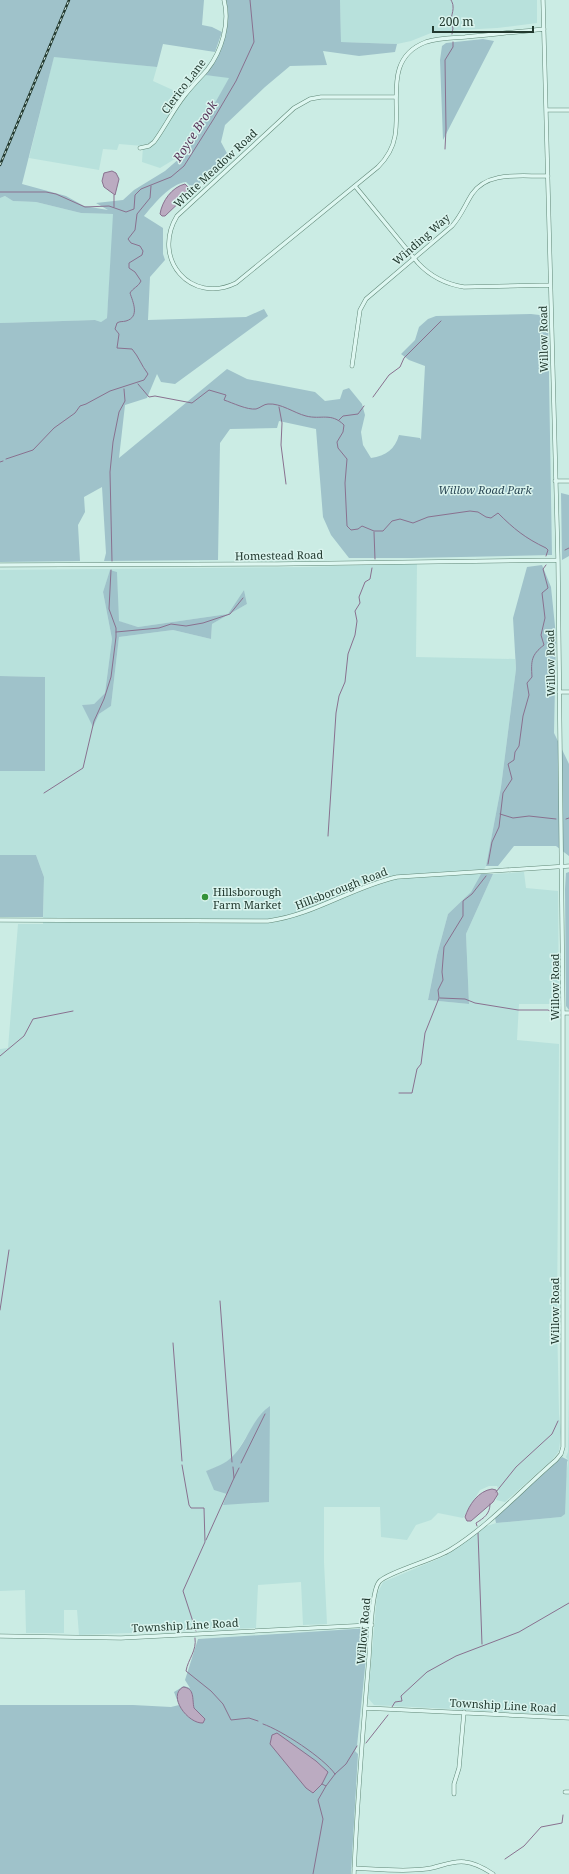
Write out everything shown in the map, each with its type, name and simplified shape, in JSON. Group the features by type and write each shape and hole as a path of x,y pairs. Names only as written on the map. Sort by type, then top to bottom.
{"street":[{"name":"Clerico Lane","path":"140,148 149,146 154,142 184,96 212,62 220,46 226,26 227,12 224,0"},
{"name":"Willow Road","path":"354,1874 365,1708 375,1592 377,1586 382,1580 443,1554 455,1546 496,1515 561,1454 563,1447 563,1013 558,560 543,0"},
{"name":"White Meadow Road","path":"396,97 321,97 310,99 299,104 177,216 171,226 168,249 171,260 180,274 194,284 212,289 230,286 242,280 382,163 392,148 396,131 396,97 396,82 400,66 411,52 421,45 435,40 544,29"},
{"path":"547,110 569,110"},
{"name":"Winding Way","path":"352,366 360,310 364,302 371,293 452,226 462,214 473,193 485,182 504,177 548,176"},
{"path":"355,186 414,258 432,276 456,286 550,285"},
{"path":"556,482 569,481"},
{"name":"Homestead Road","path":"0,565 277,564 558,560"},
{"path":"559,692 569,692"},
{"name":"Hillsborough Road","path":"0,920 268,921 297,915 374,883 397,877 569,866"},
{"path":"563,1013 569,1013"},
{"path":"563,1089 569,1089"},
{"path":"563,1250 569,1250"},
{"name":"Township Line Road","path":"0,1636 121,1638 372,1625"},
{"name":"Township Line Road","path":"365,1708 569,1718"},
{"path":"454,1794 454,1784 459,1768 464,1712"},
{"path":"354,1868 410,1870 426,1869 453,1862 464,1862 472,1863 493,1874"}],"shaded area":[{"path":"340,0 537,0 537,23 497,28 431,33 411,41 397,44 341,42"},
{"path":"54,56 157,67 153,81 186,96 205,75 230,77 188,151 160,168 142,162 143,146 119,144 117,150 103,149 99,170 29,158"},
{"path":"112,171 116,173 119,179 115,195 104,187 102,181 104,173"},
{"path":"185,184 188,187 186,196 165,216 162,216 160,214 161,209 168,195 176,188"},
{"path":"5,196 13,201 36,202 81,213 114,214 107,318 101,322 95,320 0,323 0,198"},
{"path":"417,563 416,657 515,659 516,669 501,787 486,866 471,892 448,914 437,955 428,1000 469,1004 466,934 493,874 524,872 526,888 558,891 559,1004 519,1004 517,1040 559,1044 557,1320 559,1414 561,1432 559,1451 552,1460 505,1502 496,1500 499,1492 497,1486 489,1486 480,1490 463,1518 438,1513 431,1520 416,1525 407,1540 381,1537 380,1507 324,1507 324,1562 327,1624 303,1625 301,1582 258,1585 256,1628 79,1635 77,1610 64,1610 64,1633 26,1633 25,1590 0,1591 0,1049 8,1048 18,924 43,924 44,877 36,855 0,855 0,771 45,770 45,677 0,676 0,570 311,567","holes":["110,571 117,572 118,621 138,627 228,614 244,590 247,604 212,624 211,639 173,630 119,637 111,706 99,714 82,705 94,704 105,693 112,639 103,592","262,1412 223,1504 227,1494 206,1471 222,1465 234,1456"]},
{"path":"569,1387 569,1715 374,1705 368,1698 377,1594 383,1582 445,1556 487,1526 496,1523 561,1517 568,1460 566,1457 568,1452"},
{"path":"487,1490 496,1490 498,1494 493,1502 471,1521 467,1521 465,1517 475,1499"},
{"path":"183,1687 190,1689 194,1708 205,1719 203,1723 191,1719 181,1709 177,1697 179,1691"},
{"path":"277,1733 316,1761 328,1772 322,1784 313,1793 306,1788 270,1744 272,1735"}],"green space":[{"name":"Willow Road Park","path":"0,0 204,0 202,25 212,27 222,32 215,52 163,44 157,67 54,57 22,184 66,196 84,206 108,210 96,203 123,200 134,190 165,171 188,151 229,78 205,75 220,49 226,30 226,0 340,0 341,42 397,44 395,52 359,56 323,51 327,65 290,66 265,87 225,125 221,142 229,157 193,189 186,182 174,186 168,190 157,200 144,216 163,228 163,254 165,260 150,277 148,320 246,317 264,309 268,316 175,384 161,382 157,374 147,398 125,405 119,458 227,369 247,379 315,392 325,401 340,399 343,390 349,388 362,404 365,415 361,432 363,445 371,458 381,456 392,448 399,435 420,438 421,440 425,366 409,360 401,354 415,340 419,327 428,319 436,316 531,314 548,316 552,555 349,558 331,535 323,517 316,429 279,421 277,428 230,429 220,443 218,560 104,561 106,553 102,487 84,497 85,512 78,525 80,561 0,562 0,323 95,320 101,322 107,318 113,214 81,213 36,202 13,201 5,196 0,198"},
{"path":"483,39 494,41 443,140 440,60 442,46 446,43"},
{"path":"561,493 569,495 569,556 562,560"},
{"path":"542,565 551,587 556,636 554,733 569,764 569,856 556,846 514,846 498,866 486,866 501,787 516,669 513,618 527,567"},
{"path":"110,570 117,572 119,621 138,627 228,614 244,590 247,604 212,624 211,639 173,630 119,637 111,706 99,714 93,727 82,705 94,704 105,693 112,639 103,592"},
{"path":"0,676 45,677 45,771 0,771"},
{"path":"0,855 36,855 44,877 43,917 0,917"},
{"path":"569,872 569,1010 566,1006 565,889 566,873"},
{"path":"481,874 493,874 466,934 469,1004 428,1000 437,955 448,914 471,892"},
{"path":"270,1406 269,1502 223,1505 227,1494 214,1490 206,1471 217,1467 233,1456 243,1444 254,1423"},
{"path":"562,1457 568,1460 565,1514 561,1517 496,1523 495,1518"},
{"path":"369,1628 357,1746 355,1751 358,1754 351,1874 0,1874 0,1705 133,1705 171,1707 179,1705 174,1692 184,1686 190,1688 185,1680 198,1639"}],"waterway":[{"name":"Royce Brook","path":"0,192 46,192 56,194 85,207 109,206 126,212 134,209 135,195 141,189 171,177 184,166 236,81 254,42 250,0"},
{"path":"451,0 453,4 451,20 453,28 452,34"},
{"path":"445,149 445,60 453,47 453,42"},
{"path":"6,459 33,450 54,428 75,413 80,406 110,391 144,380 148,374 132,349 117,348 119,334 115,329 117,323 130,319 134,313 134,305 130,293 141,281 135,272 129,268 129,263 142,255 143,251 140,246 131,243 128,239 135,230 137,214 150,198 151,186"},
{"path":"114,195 114,207"},
{"path":"373,397 389,375 400,367 404,358 441,321"},
{"path":"138,384 149,397 155,396 192,403 209,390 226,395 224,400 248,408 256,409 266,404 273,404 301,415 311,417 330,417 339,421 344,425 343,432 337,442 338,448 347,459 345,483 347,526 351,530 358,529 362,526 374,531 383,531 392,521 400,519 413,523 428,517 470,511 478,512 491,518 498,513 520,533 546,548 548,550 546,556"},
{"path":"112,561 110,472 113,442 119,412 125,401 124,389"},
{"path":"339,420 343,416 358,414 364,406"},
{"path":"279,407 282,423 281,445 286,484"},
{"path":"374,532 375,559"},
{"path":"565,550 569,548"},
{"path":"488,864 492,842 499,827 503,793 512,779 508,764 514,760 515,752 519,746 523,716 529,695 527,683 532,677 534,655 544,645 541,635 545,618 542,593 548,588 543,569 546,565"},
{"path":"328,836 336,713 339,696 345,682 348,654 355,635 357,621 355,611 360,603 359,597 365,582 370,579 372,568"},
{"path":"44,793 83,768 94,721 104,699 111,677 116,637 116,628 109,609 111,570"},
{"path":"116,632 159,628 171,624 186,626 203,623 230,614 243,598"},
{"path":"500,814 513,818 529,816 556,819"},
{"path":"399,1093 412,1093 417,1069 421,1064 425,1033 439,998 438,990 443,980 442,972 444,947 463,916 463,901 472,894 486,876"},
{"path":"440,998 465,999 475,1003 518,1010 548,1010 560,1016"},
{"path":"0,1056 24,1036 33,1019 73,1011"},
{"path":"0,1310 9,1250"},
{"path":"220,1301 232,1462"},
{"path":"173,1343 182,1461"},
{"path":"241,1463 265,1414"},
{"path":"496,1492 516,1467 552,1434 558,1421"},
{"path":"182,1465 189,1505 191,1508 204,1508 205,1542 183,1591 196,1631"},
{"path":"206,1540 234,1478 233,1467"},
{"path":"234,1478 239,1468"},
{"path":"477,1526 476,1523 488,1513 490,1504"},
{"path":"478,1533 482,1644"},
{"path":"392,1707 395,1702 402,1701 401,1696 427,1672 456,1656 519,1632 569,1603"},
{"path":"195,1638 194,1651 186,1671 211,1691 223,1704 231,1720 249,1718 258,1721"},
{"path":"366,1743 388,1715"},
{"path":"263,1724 302,1745 322,1760 335,1774"},
{"path":"322,1784 326,1786 335,1774 346,1764 357,1746"},
{"path":"313,1874 323,1819 318,1800 326,1786"},
{"path":"505,1859 524,1846 541,1827 562,1823 563,1815"}],"railway":[{"path":"0,165 69,0"}],"place":[{"name":"Hillsborough Farm Market","path":"205,897"}]}
